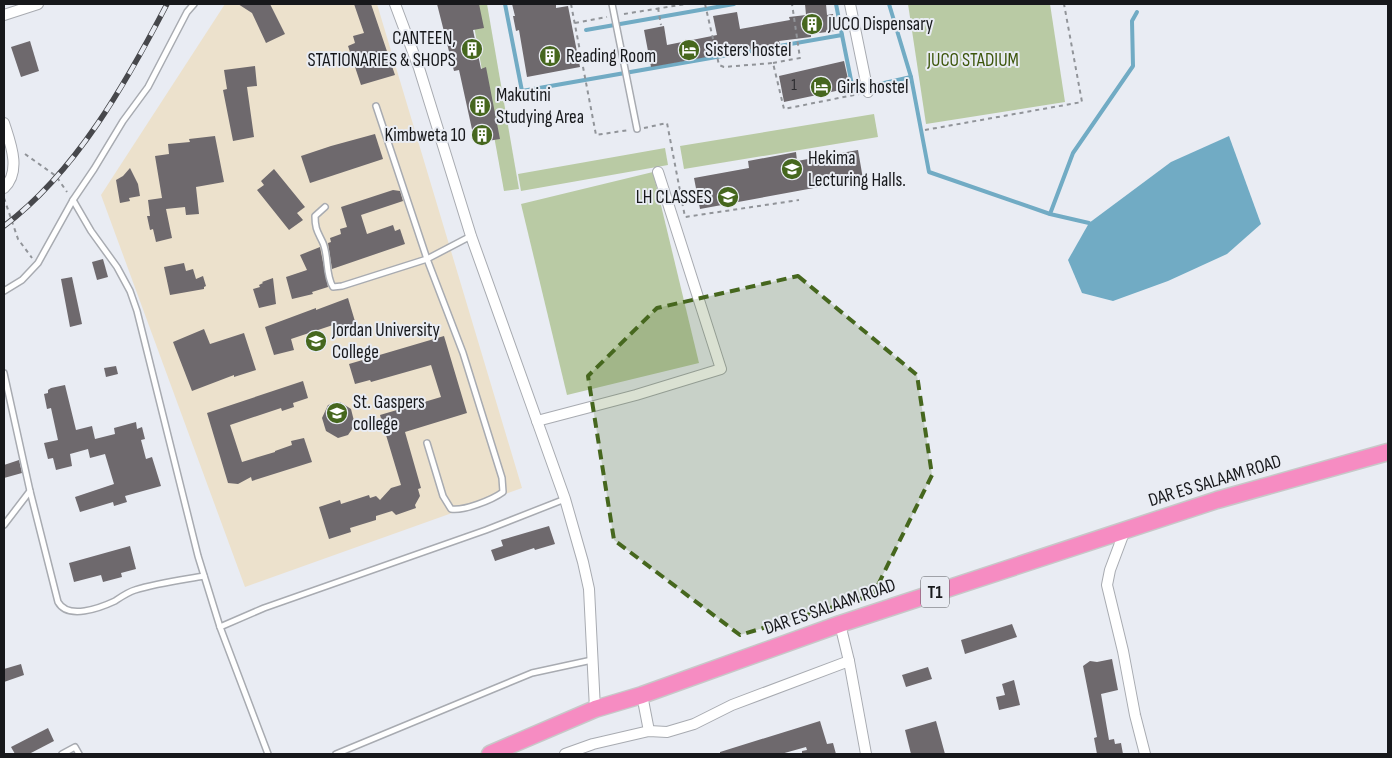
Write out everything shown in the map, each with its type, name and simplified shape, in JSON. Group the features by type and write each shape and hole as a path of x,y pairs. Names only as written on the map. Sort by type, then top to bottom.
{"highway":[{"name":"DAR ES SALAAM ROAD","path":"490,754 595,709 642,695 840,624 1217,500 1388,452"}],"street":[{"path":"4,15 38,4"},
{"path":"396,4 419,68 471,236 565,499 583,562 589,589 595,709"},
{"path":"850,4 868,92"},
{"path":"4,123 12,147 13,170 10,180 4,188"},
{"path":"537,421 636,395 721,369 658,172"},
{"path":"1125,530 1110,570 1107,585 1145,754"},
{"path":"840,624 849,661 866,754"},
{"path":"565,754 593,744 649,731 667,732 694,724 732,705 849,661"},
{"path":"642,695 649,731"}],"lane":[{"path":"4,291 22,280 38,263 73,200 94,170 115,134 148,87 194,4"},
{"path":"612,4 637,129"},
{"path":"376,106 427,259 463,353 504,484 502,492 471,506 451,510 443,496 427,444"},
{"path":"73,200 91,230 118,267 135,304 204,576 220,627 268,754"},
{"path":"325,207 315,216 327,258 330,281 333,286 342,286 427,259 471,236"},
{"path":"4,373 30,491 58,602 63,608 73,611 88,610 105,605 134,590 204,576"},
{"path":"4,524 30,491"},
{"path":"220,627 264,608 477,534 565,499"},
{"path":"336,754 532,673 592,660"},
{"path":"62,754 75,747 80,754"}],"path":[{"path":"571,4 596,135 667,123 685,217 799,200"},
{"path":"575,23 686,4"},
{"path":"705,4 719,65 724,67 773,63 800,58 792,4"},
{"path":"925,130 1082,102 1064,4"},
{"path":"658,8 661,26"},
{"path":"773,63 784,109 868,92"},
{"path":"12,147 33,159 56,176 73,200"},
{"path":"4,196 18,240 28,254 38,263"}],"highlighted area":[{"path":"798,276 917,375 932,475 873,595 740,635 614,540 588,376 657,308"}],"shaded area":[{"name":"Jordan University College","path":"225,4 377,4 522,488 245,587 101,195"}],"green space":[{"path":"470,4 487,4 519,189 504,191"},
{"name":"JUCO STADIUM","path":"908,4 1050,4 1065,102 926,124"},
{"path":"874,114 878,137 684,169 680,146"},
{"path":"665,148 668,165 521,191 518,174"},
{"path":"653,172 699,363 567,395 521,204"}],"water":[{"path":"1229,136 1261,224 1227,254 1168,281 1113,301 1082,293 1068,260 1089,223 1171,162"}],"building":[{"path":"238,4 270,4 285,34 266,43 252,13"},
{"path":"354,4 371,4 395,75 361,85 348,46 355,43 353,36 364,33"},
{"path":"437,4 479,4 484,28 473,30 481,69 486,67 500,139 475,143 459,70 454,71"},
{"path":"512,4 556,4 556,8 568,6 580,67 527,77 519,30 516,31"},
{"path":"805,4 826,4 827,15 833,14 835,31 811,34 811,37 779,41 780,44 651,67 644,30 664,26 667,45 717,35 713,16 737,12 740,29 790,20 789,17 806,15"},
{"path":"30,41 39,71 21,77 11,47"},
{"name":"Girls hostel","path":"844,61 850,88 784,102 779,76"},
{"path":"255,66 257,86 247,87 254,137 233,141 223,90 227,89 224,70"},
{"path":"375,134 383,159 310,183 301,156"},
{"path":"215,136 224,182 196,187 199,214 186,215 185,207 166,209 172,238 156,242 153,229 150,230 147,216 150,216 148,200 162,198 155,156 169,154 168,144 190,142 189,139"},
{"path":"858,150 863,179 700,209 694,178 749,168 748,161 796,152 797,161"},
{"path":"130,168 138,184 140,196 129,198 130,201 120,203 116,180 123,176"},
{"path":"274,169 305,207 297,213 303,220 289,230 257,190 264,185 261,181"},
{"path":"393,190 400,191 403,201 361,215 367,234 393,225 395,231 400,229 405,244 332,269 328,243 331,242 330,238 341,234 340,229 347,227 341,207"},
{"path":"320,247 328,287 312,292 313,294 292,299 286,277 307,270 300,255"},
{"path":"103,259 108,277 97,280 92,262"},
{"path":"184,263 186,271 193,269 196,279 203,276 206,286 204,289 170,295 164,267"},
{"path":"72,277 82,324 70,327 61,279"},
{"path":"273,278 276,304 259,308 253,289 260,287 259,285 262,282"},
{"path":"348,298 357,328 339,333 336,324 291,339 294,350 274,355 265,327"},
{"path":"204,329 210,344 244,333 256,370 234,377 234,375 192,391 173,342"},
{"path":"444,336 467,413 405,432 421,488 418,489 420,496 415,505 416,508 396,515 392,511 376,516 376,520 350,528 351,532 329,539 319,507 340,500 341,504 369,495 370,498 376,496 380,500 391,488 401,485 380,415 441,397 431,365 371,382 370,380 355,384 349,364"},
{"path":"116,366 118,374 106,377 104,368"},
{"path":"303,381 308,398 293,403 294,407 282,411 281,408 230,425 242,462 275,452 292,445 291,441 304,438 312,462 252,481 251,477 238,484 228,483 207,413"},
{"path":"65,385 76,430 92,426 95,439 115,434 114,428 136,422 137,429 142,427 145,439 141,440 146,459 152,457 161,486 125,496 127,502 114,506 113,502 80,512 75,497 114,484 105,454 90,458 88,449 70,454 72,466 56,470 53,458 48,459 44,443 58,440 51,408 47,409 44,394 48,393 48,390 51,388"},
{"path":"340,402 351,409 355,425 348,435 338,438 326,431 322,418 328,405"},
{"path":"19,460 22,473 4,478 4,465"},
{"path":"549,526 555,544 535,550 534,548 495,561 491,550 503,546 501,540"},
{"path":"130,546 136,569 121,573 122,577 103,582 101,575 74,582 69,563"},
{"path":"1012,624 1017,637 965,654 961,640"},
{"path":"1112,659 1118,690 1101,694 1109,740 1114,739 1115,744 1121,743 1123,754 1097,754 1094,738 1097,737 1083,666 1090,661 1097,662"},
{"path":"21,664 24,675 4,682 4,669"},
{"path":"928,667 932,679 906,687 902,675"},
{"path":"1014,680 1020,705 999,710 996,697 1005,695 1002,684"},
{"path":"820,721 827,744 833,743 836,754 802,754 802,751 807,750 806,747 781,754 720,754 720,752"},
{"path":"936,721 945,754 911,754 905,730"},
{"path":"48,728 54,741 29,754 15,754 11,747"}],"waterway":[{"path":"505,4 522,91 842,35 853,90 911,77"},
{"path":"586,30 734,4"},
{"path":"836,4 842,35"},
{"path":"889,4 911,77 929,172 1050,214"},
{"path":"1089,223 1050,214 1073,153 1133,66 1132,21 1137,12"}],"railway":[{"path":"4,226 54,180 76,153 116,95 167,4"}],"place":[{"name":"JUCO Dispensary","path":"812,24"},
{"name":"CANTEEN, STATIONARIES & SHOPS","path":"472,49"},
{"name":"Sisters hostel","path":"689,50"},
{"name":"Reading Room","path":"550,56"},
{"name":"Girls hostel","path":"821,87"},
{"name":"Makutini Studying Area","path":"480,106"},
{"name":"Kimbweta 10","path":"482,135"},
{"name":"Hekima Lecturing Halls.","path":"792,169"},
{"name":"LH CLASSES","path":"728,197"},
{"name":"Jordan University College","path":"316,341"},
{"name":"St. Gaspers college","path":"337,413"}]}
